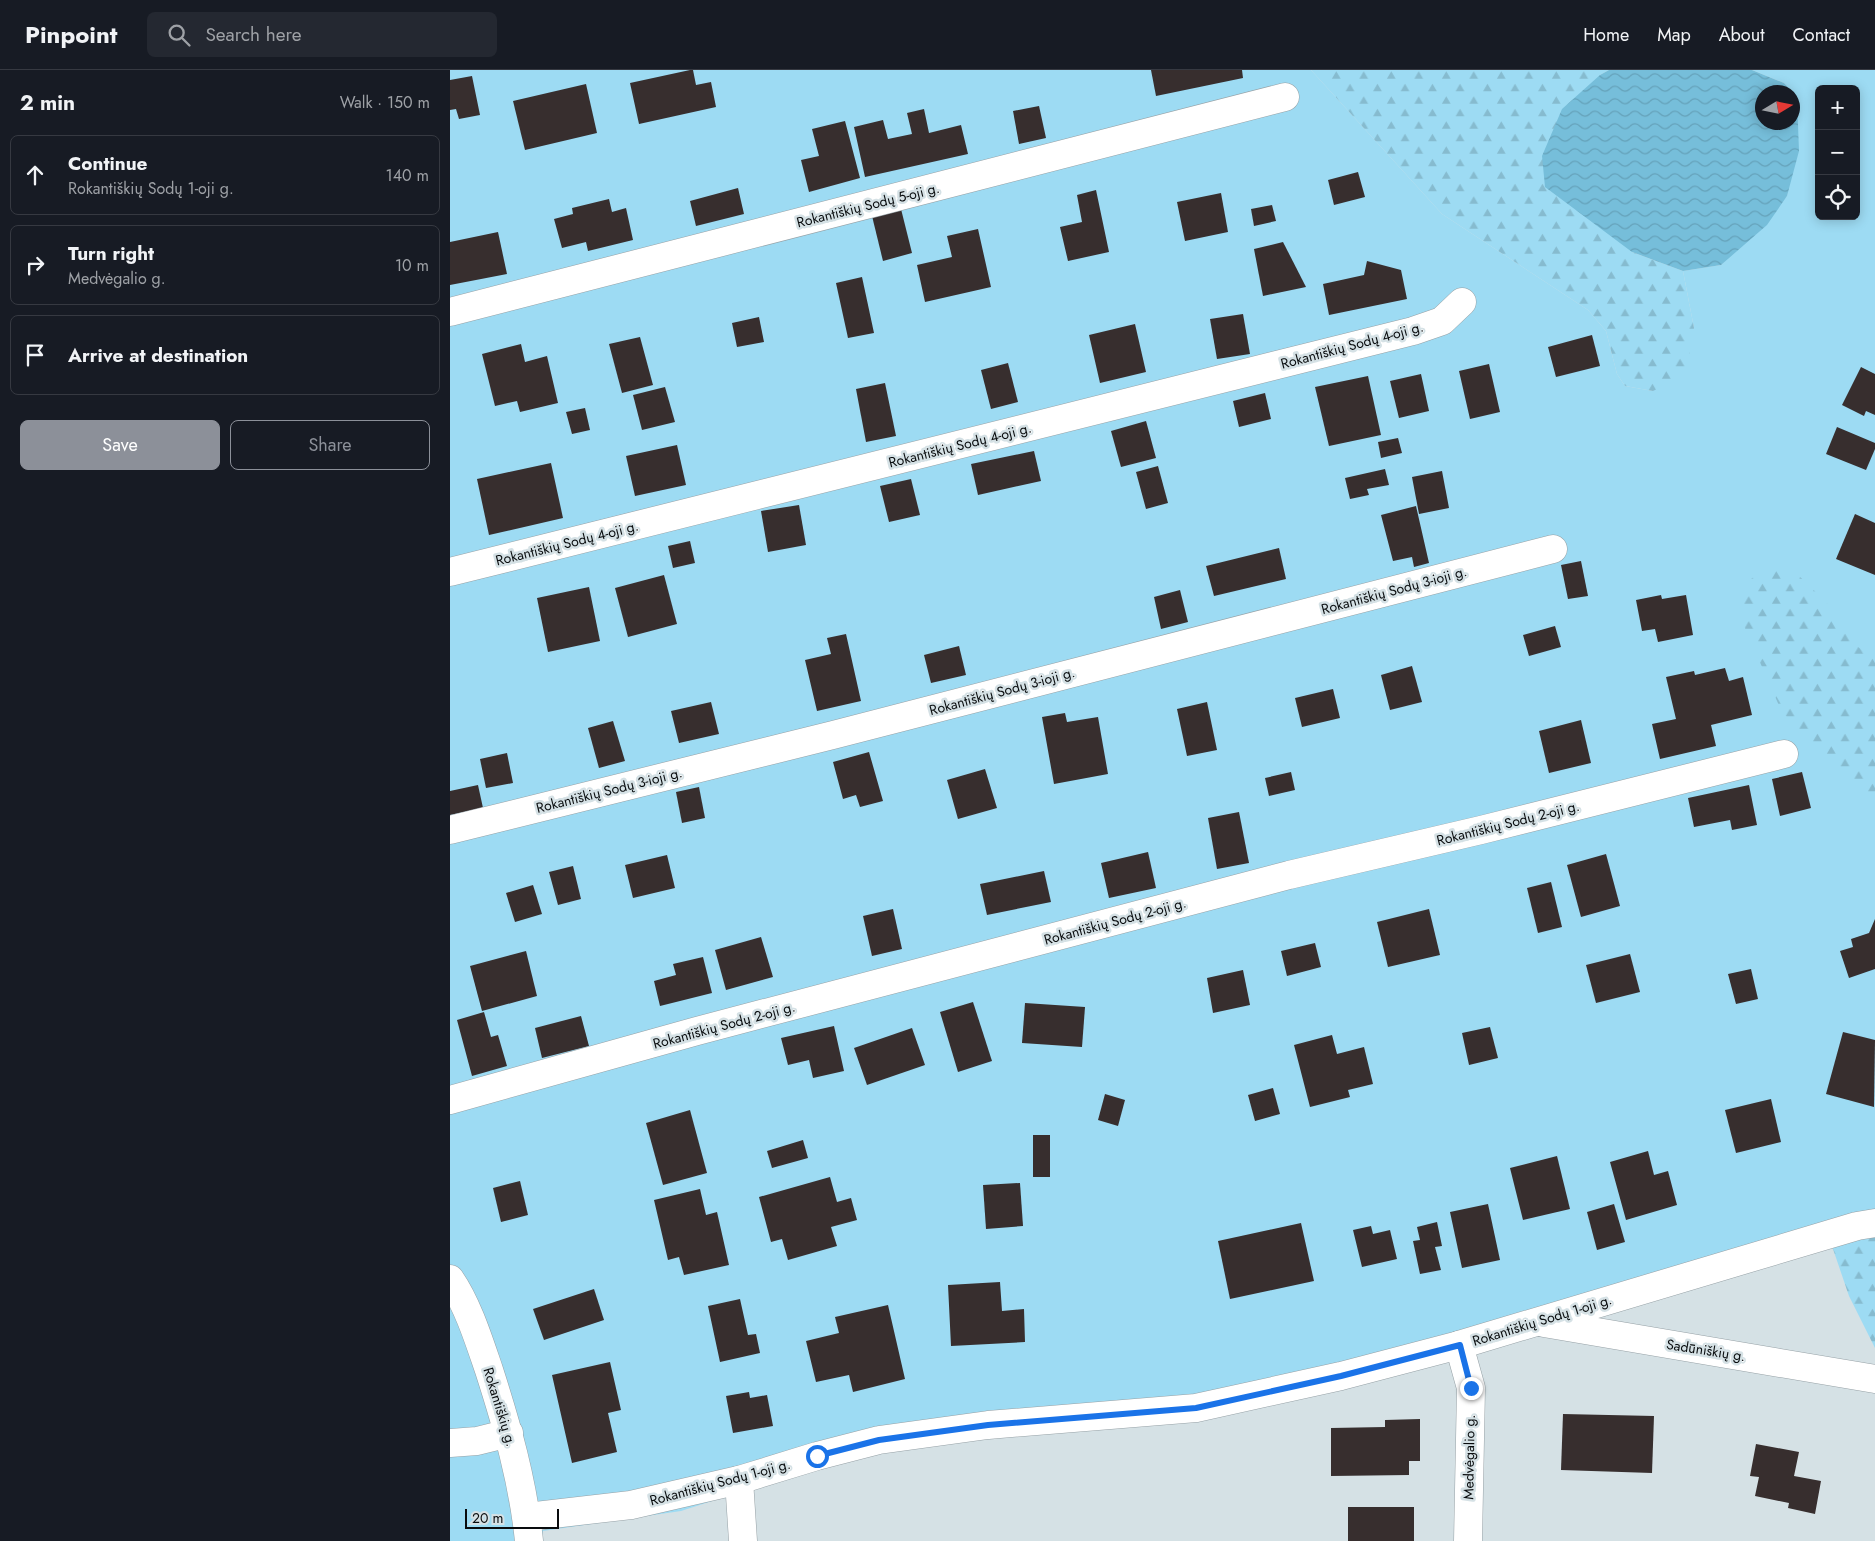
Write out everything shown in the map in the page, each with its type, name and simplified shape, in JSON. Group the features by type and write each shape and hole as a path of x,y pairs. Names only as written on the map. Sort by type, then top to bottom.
{"street":[{"name":"Rokantiškių Sodų 5-oji g.","path":"450,312 1285,97"},
{"name":"Rokantiškių Sodų 4-oji g.","path":"450,572 1413,331 1442,321 1462,302"},
{"name":"Rokantiškių Sodų 3-ioji g.","path":"450,830 833,735 1553,549"},
{"name":"Rokantiškių Sodų 2-oji g.","path":"450,1100 716,1026 1289,875 1481,830 1784,754"},
{"name":"Rokantiškių Sodų 1-oji g.","path":"528,1529 739,1480 817,1456 879,1440 988,1425 1196,1408 1341,1376 1460,1345 1856,1226 1875,1223"},
{"name":"Rokantiškių g.","path":"450,1279 478,1335 509,1433 528,1529"},
{"name":"Sadūniškių g.","path":"1536,1322 1875,1379"},
{"name":"Medvėgalio g.","path":"1460,1345 1471,1388 1468,1541"},
{"path":"450,1443 477,1441 509,1433"},
{"path":"739,1480 743,1541"}],"green space":[{"path":"450,70 1311,70 1442,214 1588,310 1606,331 1617,374 1625,386 1653,391 1694,328 1683,271 1721,265 1787,196 1794,130 1800,130 1800,85 1786,85 1752,70 1875,70 1875,1236 1832,1246 1296,1399 842,1459 681,1511 543,1531 543,1541 450,1541"},
{"path":"1311,70 1609,70 1600,75 1632,252 1683,271 1694,328 1688,362 1677,379 1653,391 1625,386 1617,374 1606,331 1588,310 1442,214"},
{"path":"1764,568 1794,571 1826,602 1853,643 1875,660 1875,808 1830,769 1781,710 1744,626 1743,586"},
{"path":"1875,1236 1875,1348 1849,1296 1832,1246"}],"water":[{"path":"1609,70 1752,70 1786,85 1755,85 1755,130 1798,130 1799,151 1787,196 1767,225 1721,265 1683,271 1632,252 1545,187 1542,156 1562,109 1600,75"}],"building":[{"path":"693,70 696,85 711,82 716,107 639,124 630,83"},
{"path":"1151,70 1242,70 1243,78 1156,96"},
{"path":"472,76 480,115 459,119 456,109 450,110 450,80"},
{"path":"586,84 597,133 525,150 513,101"},
{"path":"1039,106 1046,138 1019,144 1013,111"},
{"path":"924,109 929,133 961,125 968,154 865,177 854,127 883,120 888,139 912,134 907,113"},
{"path":"845,121 860,178 809,192 801,160 819,156 812,129"},
{"path":"1358,172 1365,197 1334,205 1328,180"},
{"path":"738,188 744,214 696,226 690,201"},
{"path":"1096,190 1109,252 1068,261 1060,227 1082,222 1077,195"},
{"path":"1221,193 1228,232 1185,241 1177,202"},
{"path":"609,199 612,212 626,208 633,240 588,251 586,242 562,248 554,219 573,214 572,208"},
{"path":"1272,205 1276,221 1254,226 1251,209"},
{"path":"901,209 912,253 883,261 872,216"},
{"path":"978,229 991,287 925,302 917,265 952,257 947,236"},
{"path":"498,232 507,274 450,285 450,242"},
{"path":"1283,242 1306,287 1263,296 1254,249"},
{"path":"1367,261 1401,270 1407,299 1329,315 1323,284 1364,275"},
{"path":"862,277 874,333 848,338 836,283"},
{"path":"1243,314 1250,354 1217,359 1210,319"},
{"path":"759,317 764,342 737,347 732,323"},
{"path":"1135,324 1146,372 1100,383 1089,335"},
{"path":"1592,335 1600,366 1556,377 1548,347"},
{"path":"640,337 653,385 622,393 609,344"},
{"path":"521,344 525,362 547,356 558,403 520,412 517,401 495,406 482,354"},
{"path":"1008,363 1018,402 991,409 981,370"},
{"path":"1489,364 1500,412 1470,419 1459,371"},
{"path":"1861,367 1875,374 1875,415 1866,411 1864,416 1842,405"},
{"path":"1421,374 1429,411 1399,418 1390,381"},
{"path":"1368,376 1381,435 1329,446 1315,387"},
{"path":"885,383 896,436 866,442 856,389"},
{"path":"665,387 675,422 642,430 633,395"},
{"path":"1265,393 1271,419 1239,427 1233,401"},
{"path":"585,408 590,430 572,434 566,412"},
{"path":"1146,421 1156,458 1121,467 1111,431"},
{"path":"1837,427 1875,443 1875,449 1866,470 1826,454"},
{"path":"1398,438 1402,453 1381,458 1378,442"},
{"path":"677,445 686,485 635,496 626,456"},
{"path":"1034,451 1041,481 978,495 971,464"},
{"path":"551,463 563,518 489,535 477,479"},
{"path":"1158,466 1168,503 1146,509 1136,472"},
{"path":"1385,469 1389,485 1367,489 1369,495 1350,499 1345,478"},
{"path":"1442,471 1449,508 1419,514 1412,477"},
{"path":"911,479 920,515 889,522 880,486"},
{"path":"799,505 806,545 768,552 761,511"},
{"path":"1416,506 1429,563 1414,567 1412,557 1393,561 1381,515"},
{"path":"1855,514 1875,523 1875,575 1836,559"},
{"path":"690,541 695,563 673,568 668,546"},
{"path":"1279,548 1286,579 1214,596 1206,566"},
{"path":"1581,561 1588,596 1568,599 1561,565"},
{"path":"664,575 677,624 628,637 615,588"},
{"path":"589,587 600,641 548,652 537,598"},
{"path":"1180,590 1188,622 1161,629 1154,597"},
{"path":"1661,595 1662,599 1686,595 1693,635 1658,642 1655,629 1642,631 1636,600"},
{"path":"1555,626 1561,647 1529,656 1523,635"},
{"path":"846,634 861,701 817,711 805,660 831,654 827,638"},
{"path":"959,646 966,675 931,683 924,655"},
{"path":"1412,666 1422,702 1390,710 1381,675"},
{"path":"1725,668 1729,681 1743,677 1752,715 1711,725 1716,746 1660,759 1652,724 1676,719 1666,677 1694,671 1695,675"},
{"path":"1333,689 1340,718 1302,727 1295,698"},
{"path":"711,702 719,734 679,743 671,711"},
{"path":"1207,702 1217,750 1187,756 1177,709"},
{"path":"1065,713 1067,722 1098,717 1108,774 1054,784 1042,717"},
{"path":"1581,720 1591,763 1549,773 1539,731"},
{"path":"613,721 625,761 599,768 588,728"},
{"path":"869,752 883,801 860,807 856,795 843,799 833,762"},
{"path":"507,753 513,783 486,788 480,759"},
{"path":"985,769 997,808 958,819 947,780"},
{"path":"1291,772 1295,790 1269,796 1265,778"},
{"path":"1802,772 1811,808 1780,816 1772,779"},
{"path":"478,785 483,808 450,815 450,791"},
{"path":"1749,785 1757,825 1732,830 1730,820 1694,827 1688,798"},
{"path":"699,787 705,818 682,823 676,792"},
{"path":"1239,812 1249,863 1217,869 1208,818"},
{"path":"1148,852 1156,888 1109,898 1101,863"},
{"path":"1606,854 1620,906 1581,917 1567,865"},
{"path":"667,855 675,888 633,898 625,865"},
{"path":"573,866 581,899 558,905 549,872"},
{"path":"1044,871 1051,902 987,915 980,884"},
{"path":"1551,882 1562,927 1538,933 1527,888"},
{"path":"533,885 542,914 515,922 506,893"},
{"path":"893,909 902,949 872,956 863,916"},
{"path":"1429,909 1440,955 1388,967 1377,922"},
{"path":"1875,919 1875,969 1849,978 1840,951 1853,947 1851,939 1869,933"},
{"path":"761,937 773,977 726,990 715,950"},
{"path":"1315,943 1321,967 1287,976 1281,951"},
{"path":"526,951 537,996 482,1011 470,966"},
{"path":"1630,954 1640,992 1596,1003 1586,965"},
{"path":"703,957 712,993 660,1006 654,981 676,975 673,964"},
{"path":"1751,969 1758,999 1736,1004 1728,974"},
{"path":"1243,970 1250,1005 1213,1013 1207,978"},
{"path":"973,1002 992,1061 958,1072 940,1012"},
{"path":"1025,1003 1085,1007 1082,1047 1022,1043"},
{"path":"484,1012 491,1037 498,1035 507,1066 472,1076 457,1020"},
{"path":"581,1016 589,1046 542,1058 535,1028"},
{"path":"834,1026 844,1071 813,1078 809,1060 788,1065 781,1038"},
{"path":"1490,1027 1498,1058 1469,1065 1462,1033"},
{"path":"912,1028 925,1065 867,1085 854,1048"},
{"path":"1843,1032 1875,1040 1874,1107 1826,1094"},
{"path":"1332,1035 1337,1054 1364,1047 1373,1084 1348,1090 1350,1097 1310,1107 1294,1045"},
{"path":"1273,1088 1280,1114 1255,1121 1248,1095"},
{"path":"1105,1094 1125,1100 1118,1126 1098,1120"},
{"path":"1771,1099 1781,1142 1736,1153 1725,1110"},
{"path":"690,1110 707,1173 663,1185 646,1123"},
{"path":"1033,1135 1050,1135 1050,1177 1033,1177"},
{"path":"803,1140 808,1158 772,1168 767,1151"},
{"path":"1648,1151 1654,1175 1668,1171 1677,1205 1626,1220 1610,1162"},
{"path":"1557,1156 1570,1209 1523,1220 1510,1168"},
{"path":"830,1177 837,1202 851,1198 857,1220 831,1227 837,1246 788,1260 782,1239 771,1242 759,1197"},
{"path":"520,1181 528,1215 501,1222 493,1188"},
{"path":"1020,1183 1023,1226 986,1229 983,1185"},
{"path":"700,1189 706,1215 717,1212 729,1265 684,1275 679,1257 668,1260 654,1200"},
{"path":"1488,1204 1500,1260 1462,1268 1450,1212"},
{"path":"1614,1204 1625,1242 1597,1250 1587,1212"},
{"path":"1437,1222 1442,1246 1435,1247 1441,1270 1420,1274 1413,1241 1420,1240 1417,1227"},
{"path":"1301,1223 1314,1281 1230,1299 1218,1241"},
{"path":"1371,1226 1373,1234 1390,1230 1397,1259 1362,1267 1353,1230"},
{"path":"1000,1282 1002,1311 1024,1309 1025,1342 951,1346 948,1285"},
{"path":"594,1289 604,1320 544,1340 533,1309"},
{"path":"740,1299 748,1335 756,1334 760,1353 720,1362 708,1306"},
{"path":"888,1305 905,1379 853,1392 849,1375 816,1382 806,1341 839,1333 835,1317"},
{"path":"610,1362 621,1410 608,1413 617,1452 572,1463 552,1375"},
{"path":"749,1392 750,1398 767,1395 773,1426 733,1433 726,1396"},
{"path":"1563,1414 1654,1416 1652,1473 1561,1470"},
{"path":"1420,1419 1420,1461 1409,1461 1409,1475 1331,1476 1331,1428 1385,1427 1385,1420"},
{"path":"1756,1444 1799,1452 1794,1476 1821,1481 1815,1514 1788,1508 1789,1503 1755,1496 1759,1477 1750,1476"},
{"path":"1348,1507 1414,1507 1414,1541 1348,1541"}],"route":[{"path":"817,1456 879,1440 988,1425 1196,1408 1341,1376 1460,1345 1471,1388"}]}
